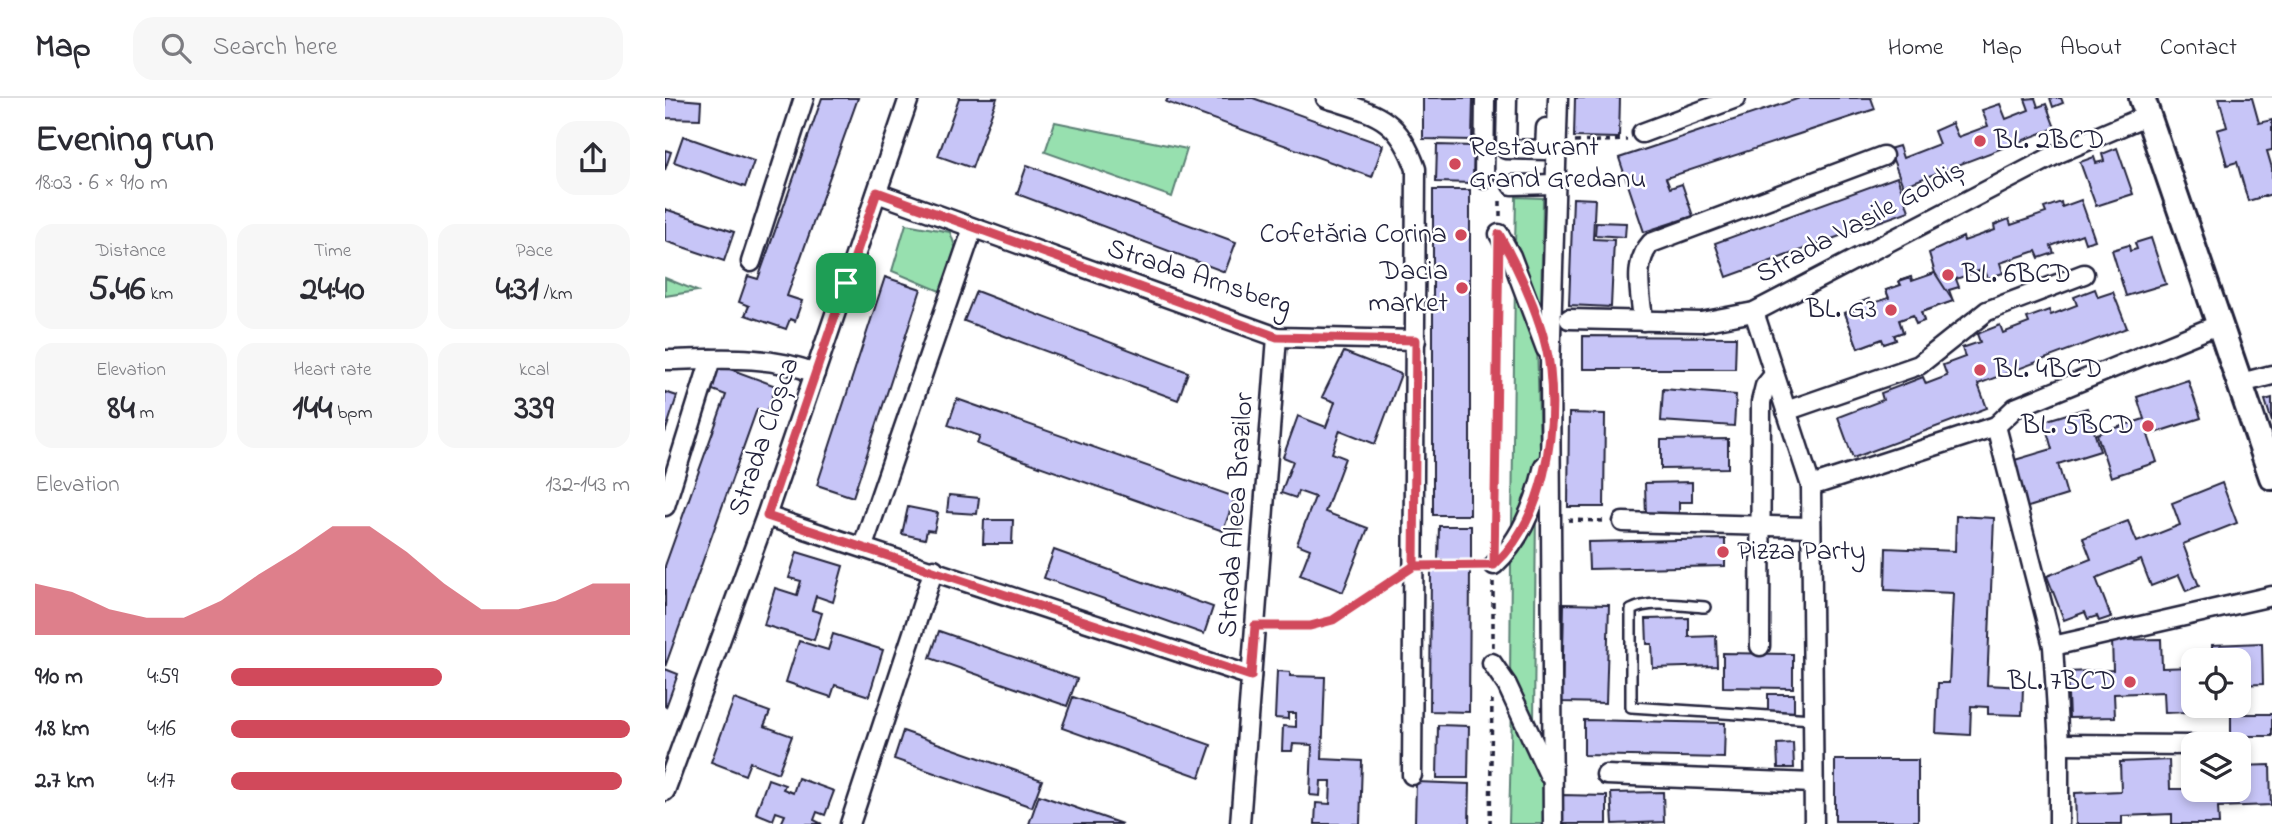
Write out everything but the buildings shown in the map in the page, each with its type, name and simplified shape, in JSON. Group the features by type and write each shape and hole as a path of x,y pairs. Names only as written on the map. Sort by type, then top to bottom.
{"street":[{"path":"751,262 804,98"},
{"name":"Strada Cloșca","path":"665,791 672,754 767,516 909,98"},
{"path":"1326,98 1364,110 1391,125 1406,141 1416,169 1412,775"},
{"path":"1484,179 1485,98"},
{"path":"1507,98 1506,149 1545,150 1546,98"},
{"path":"1553,824 1550,370 1558,98"},
{"path":"1642,133 1736,98"},
{"name":"Strada Vasile Goldiș","path":"1569,319 1701,322 1754,312 2145,107 2272,477"},
{"path":"1643,321 1639,264 1642,253 1651,243 1883,156"},
{"path":"1512,185 1554,184"},
{"name":"Strada Arnsberg","path":"877,192 1277,337 1416,340"},
{"path":"863,546 972,228"},
{"path":"1499,234 1543,337 1550,370"},
{"path":"1786,411 1919,365 1987,311 2084,274"},
{"path":"1754,312 1811,486 1814,824"},
{"path":"1811,486 1996,426 2015,408 2220,324"},
{"name":"Strada Aleea Brazilor","path":"1240,824 1277,337"},
{"path":"665,360 762,358 789,363 815,373"},
{"path":"665,506 711,359"},
{"path":"2241,383 2272,374"},
{"path":"1760,646 1761,402 1765,386 1774,375"},
{"path":"1996,426 2053,646 2059,744 2059,824"},
{"path":"1494,565 1508,551 1539,489 1551,439"},
{"path":"767,516 1251,676"},
{"path":"1623,522 1811,527"},
{"path":"850,824 934,569"},
{"path":"2053,646 2272,597"},
{"path":"1492,663 1507,685 1553,782"},
{"path":"2059,744 2181,744"},
{"path":"1606,775 1813,783"}],"lane":[{"path":"1705,607 1654,605 1637,606 1631,610 1631,708 1813,719"}],"path":[{"path":"1556,142 1621,142 1642,133"},
{"path":"1484,179 1500,195 1499,234"},
{"path":"1490,824 1499,276"},
{"path":"1551,520 1623,522"},
{"path":"1255,626 1310,626 1333,620 1414,566 1494,565"}],"green space":[{"path":"1055,122 1187,149 1172,197 1045,152"},
{"path":"1516,197 1543,198 1541,312 1515,246"},
{"path":"906,224 950,232 964,272 959,299 892,271"},
{"path":"665,278 697,291 665,296"},
{"path":"1515,278 1537,342 1540,453 1534,481 1512,526"},
{"path":"1536,508 1534,723 1510,680 1511,562"},
{"path":"1512,706 1546,781 1546,824 1509,824"}],"place":[{"name":"BL. 2BCD","path":"1980,141"},
{"name":"Restaurant Grand Gredanu","path":"1455,164"},
{"name":"Cofetăria Corina","path":"1461,235"},
{"name":"BL. 6BCD","path":"1948,275"},
{"name":"Dacia market","path":"1462,288"},
{"name":"BL. G3","path":"1891,310"},
{"name":"BL. 4BCD","path":"1980,370"},
{"name":"BL. 5BCD","path":"2148,426"},
{"name":"Pizza Party","path":"1723,552"},
{"name":"BL. 7BCD","path":"2130,682"}],"route":[{"path":"846,283 767,516 1251,676 1255,626 1310,626 1333,620 1414,566 1494,565 1508,551 1539,489 1551,439 1550,370 1543,337 1511,256 1499,234 1494,565 1482,565 1414,566 1416,340 1277,337 877,192 846,283"}]}
